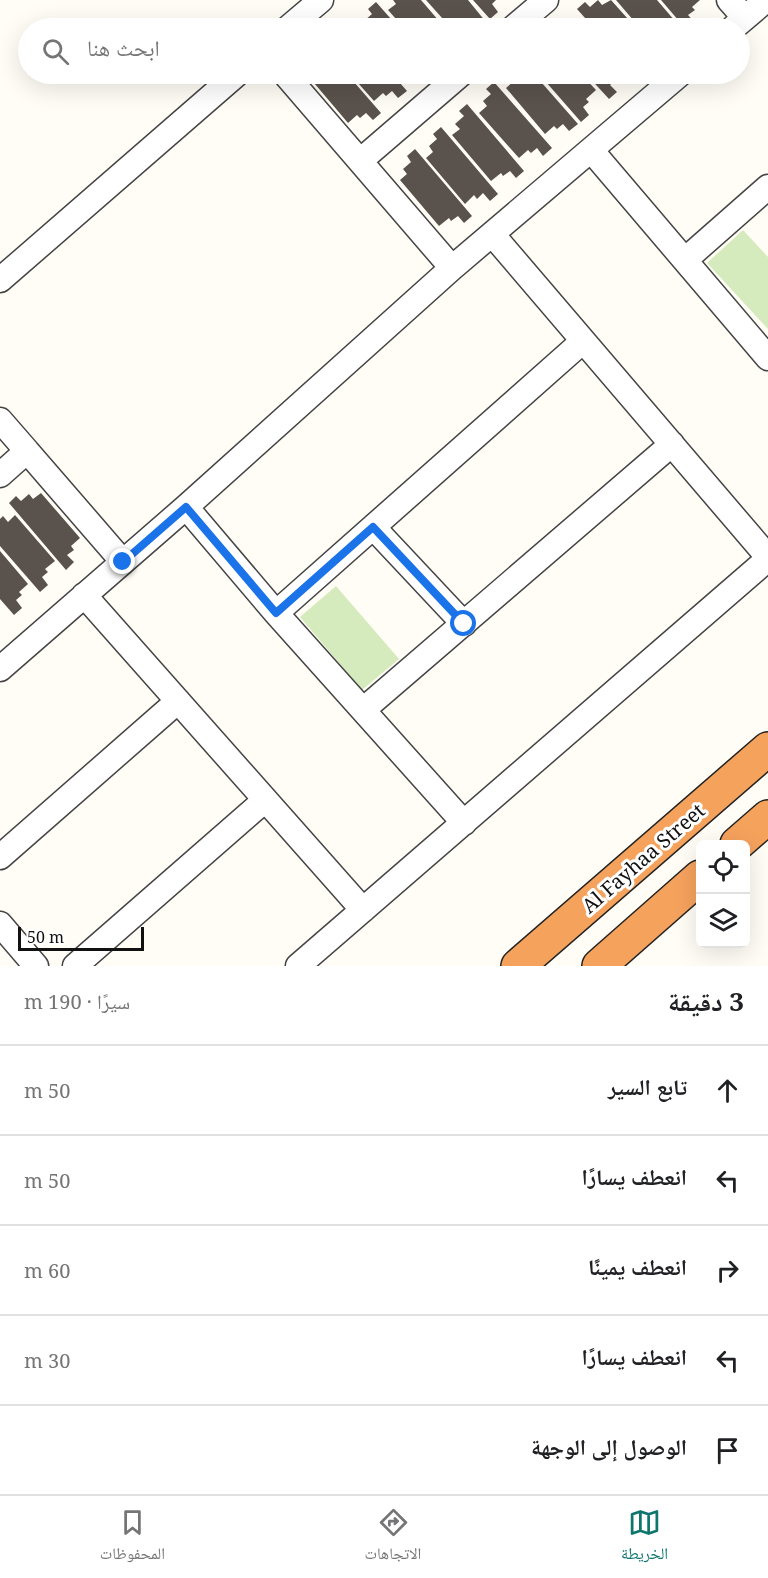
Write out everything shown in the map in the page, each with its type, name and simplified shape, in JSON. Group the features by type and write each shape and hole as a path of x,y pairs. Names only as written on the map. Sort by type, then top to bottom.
{"highway":[{"name":"Al Fayhaa Street","path":"518,966 768,749"},
{"path":"742,840 768,817"},
{"path":"599,966 696,880"}],"street":[{"path":"300,18 321,0"},
{"path":"525,18 546,0"},
{"path":"729,0 737,18"},
{"path":"745,18 766,0"},
{"path":"0,280 225,84"},
{"path":"294,84 452,268"},
{"path":"360,161 449,84"},
{"path":"0,669 186,507 452,268 668,84"},
{"path":"591,150 768,358"},
{"path":"685,260 768,187"},
{"path":"298,966 768,558 492,234"},
{"path":"276,613 584,341"},
{"path":"0,420 123,562"},
{"path":"363,710 672,444"},
{"path":"0,475 27,451"},
{"path":"186,507 276,613 464,823"},
{"path":"373,527 464,624"},
{"path":"84,595 363,910"},
{"path":"0,856 178,701"},
{"path":"75,966 265,800"},
{"path":"0,924 36,966"}],"green space":[{"path":"743,230 768,257 768,329 707,263"},
{"path":"336,586 399,659 362,690 300,617"}],"building":[{"path":"393,0 421,0 436,18 395,18 388,10 396,4"},
{"path":"426,0 468,0 483,18 442,18"},
{"path":"473,0 496,0 492,4 498,12 489,18"},
{"path":"598,0 602,5 611,0 627,18 585,18 577,9 585,2 590,7"},
{"path":"616,0 657,0 672,18 631,18"},
{"path":"661,0 700,0 692,7 695,10 688,15 691,18 676,18"},
{"path":"376,2 390,18 367,18 372,14 368,9"},
{"path":"315,84 356,84 381,113 373,120 366,113 360,118 357,115 348,123"},
{"path":"359,84 401,84 407,91 398,98 392,91 386,96 383,93 374,101"},
{"path":"492,84 496,84 552,148 543,156 537,148 531,153 528,150 519,158 479,113 487,106 483,101 491,94 486,89"},
{"path":"511,84 543,84 578,124 569,131 563,124 557,129 554,126 545,134 506,88"},
{"path":"548,84 590,84 596,90 586,99 589,102 583,107 589,115 581,122"},
{"path":"595,84 611,84 617,92 609,99"},
{"path":"467,104 524,171 516,178 510,171 503,176 501,173 491,181 452,135 460,129 455,124 464,116 459,111"},
{"path":"441,127 498,194 490,201 483,193 477,199 474,195 465,204 426,158 433,152 429,146 437,139 433,134"},
{"path":"415,149 472,216 464,223 458,216 451,221 449,218 439,226 400,180 407,174 403,169 411,162 407,156"},
{"path":"41,493 80,538 71,546 74,550 67,555 74,562 66,570 9,503 16,496 21,501 29,494 33,499"},
{"path":"15,515 55,561 45,569 48,572 42,577 48,585 40,592 0,546 0,519 3,516 8,522"},
{"path":"0,551 28,584 19,592 22,595 16,600 22,608 14,615 0,599"}],"route":[{"path":"123,562 186,507 276,613 373,527 464,624"}]}
